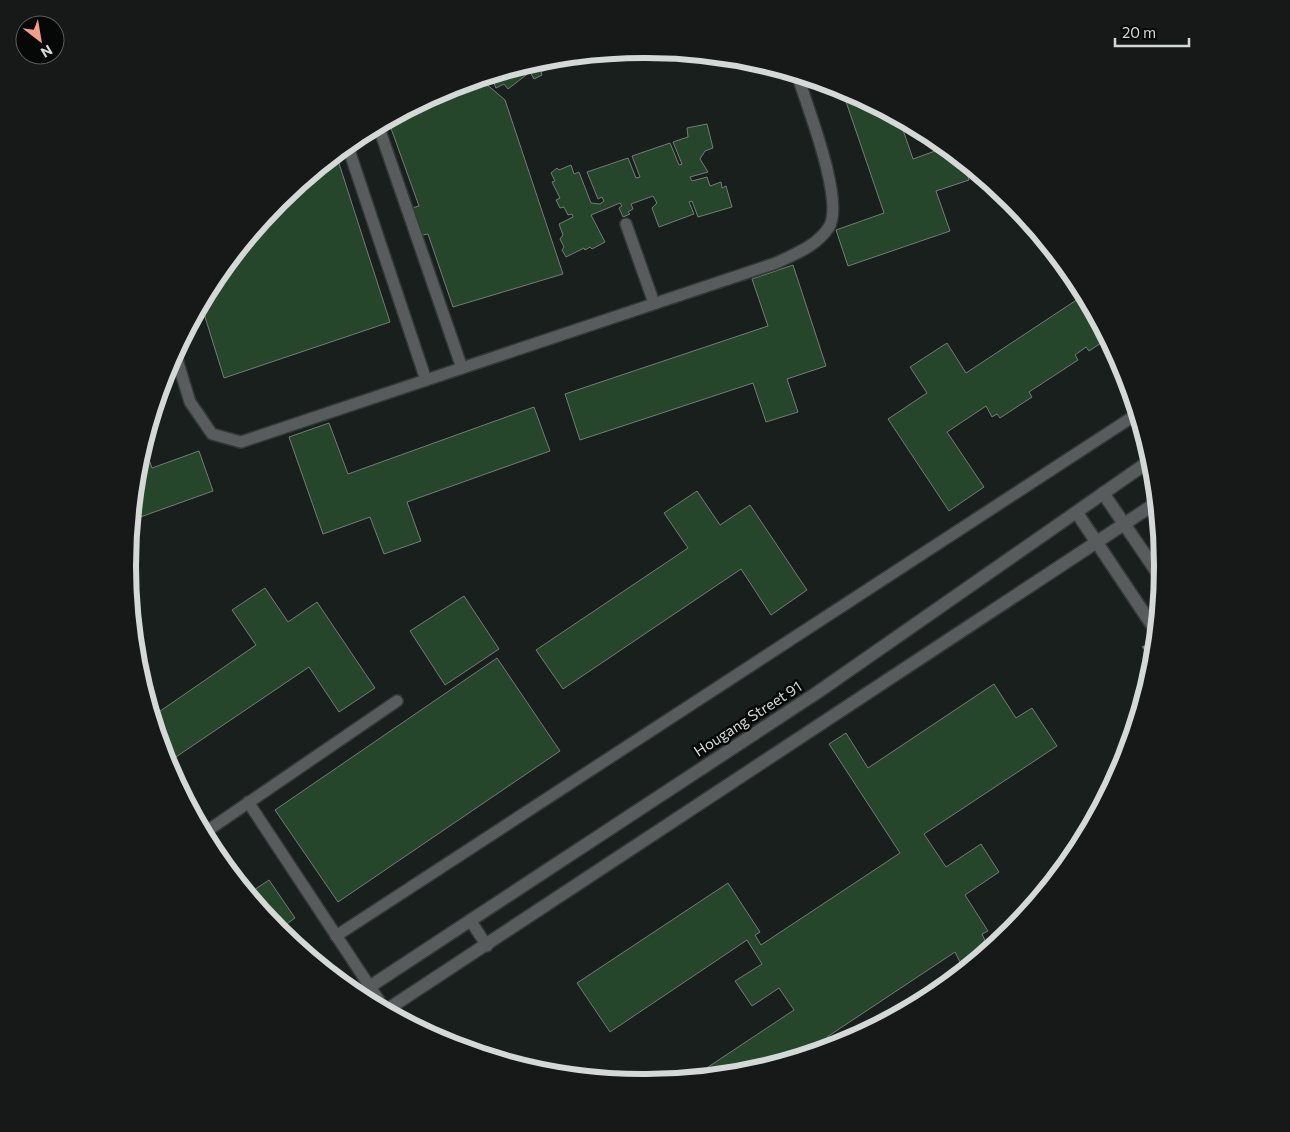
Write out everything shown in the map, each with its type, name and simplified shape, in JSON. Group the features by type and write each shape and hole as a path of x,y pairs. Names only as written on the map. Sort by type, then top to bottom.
{"street":[{"name":"Hougang Street 91","path":"364,990 818,692 1144,465"},
{"path":"1103,493 1154,568"},
{"path":"392,1007 1150,506"},
{"path":"1077,513 1150,622"}],"lane":[{"path":"178,364 190,402 212,434 241,442 776,263 812,246 830,226 833,205 828,169 799,82"},
{"path":"380,132 462,368"},
{"path":"350,152 426,380"},
{"path":"626,224 654,303"},
{"path":"336,936 1131,418"},
{"path":"210,829 397,701"},
{"path":"248,802 378,998"},
{"path":"470,920 487,946"}],"building":[{"path":"559,65 541,72 542,75 534,79 530,72 508,89 504,84 496,88 494,80 513,75"},
{"path":"485,83 505,100 563,274 453,307 428,234 422,235 412,208 419,206 390,126 450,96"},
{"path":"845,98 902,128 913,159 938,150 967,173 969,180 936,191 950,231 848,266 836,230 884,213"},
{"path":"707,124 713,148 705,151 700,159 708,172 690,177 692,181 707,177 710,186 721,182 722,188 726,186 732,207 698,217 692,201 689,202 694,214 659,227 652,208 657,203 653,196 631,204 633,209 628,212 630,214 623,217 619,208 622,206 620,203 591,215 605,242 592,249 590,247 585,250 584,248 566,257 562,250 564,247 560,239 563,235 559,224 573,217 572,214 568,215 564,207 560,208 556,200 560,198 552,182 555,181 551,173 557,168 559,170 571,165 574,174 579,172 591,203 600,204 604,201 602,197 598,199 587,172 628,158 636,178 640,177 632,156 670,143 679,165 682,164 673,142 688,137 687,128"},
{"path":"338,161 390,322 224,378 204,314 222,283 263,231 285,206"},
{"path":"793,265 826,366 787,379 798,412 766,422 753,383 580,440 565,394 768,326 752,279"},
{"path":"1078,299 1102,343 1089,351 1086,347 1075,355 1078,360 1029,392 1032,397 1000,418 997,414 992,417 986,406 947,432 984,487 949,511 888,419 927,393 910,367 947,343 966,373"},
{"path":"534,407 550,451 407,502 421,541 384,554 370,517 323,534 289,437 329,423 348,474"},
{"path":"199,451 213,491 139,517 148,457 152,468"},
{"path":"697,491 720,525 750,505 807,590 771,615 741,569 563,689 536,650 688,548 664,513"},
{"path":"265,588 288,622 317,602 375,688 339,712 309,667 174,758 158,712 256,645 232,610"},
{"path":"464,596 499,649 445,685 410,631"},
{"path":"497,658 560,751 338,902 275,810"},
{"path":"994,684 1016,718 1032,708 1057,746 924,834 946,867 981,844 999,872 965,895 988,931 982,934 986,943 961,964 955,952 827,1037 829,1040 808,1048 744,1065 702,1071 794,1010 779,988 752,1006 735,981 762,964 747,940 610,1032 577,983 728,883 760,932 755,935 761,945 900,853 829,744 846,733 868,768"},
{"path":"269,880 295,918 284,925 254,890"}]}
